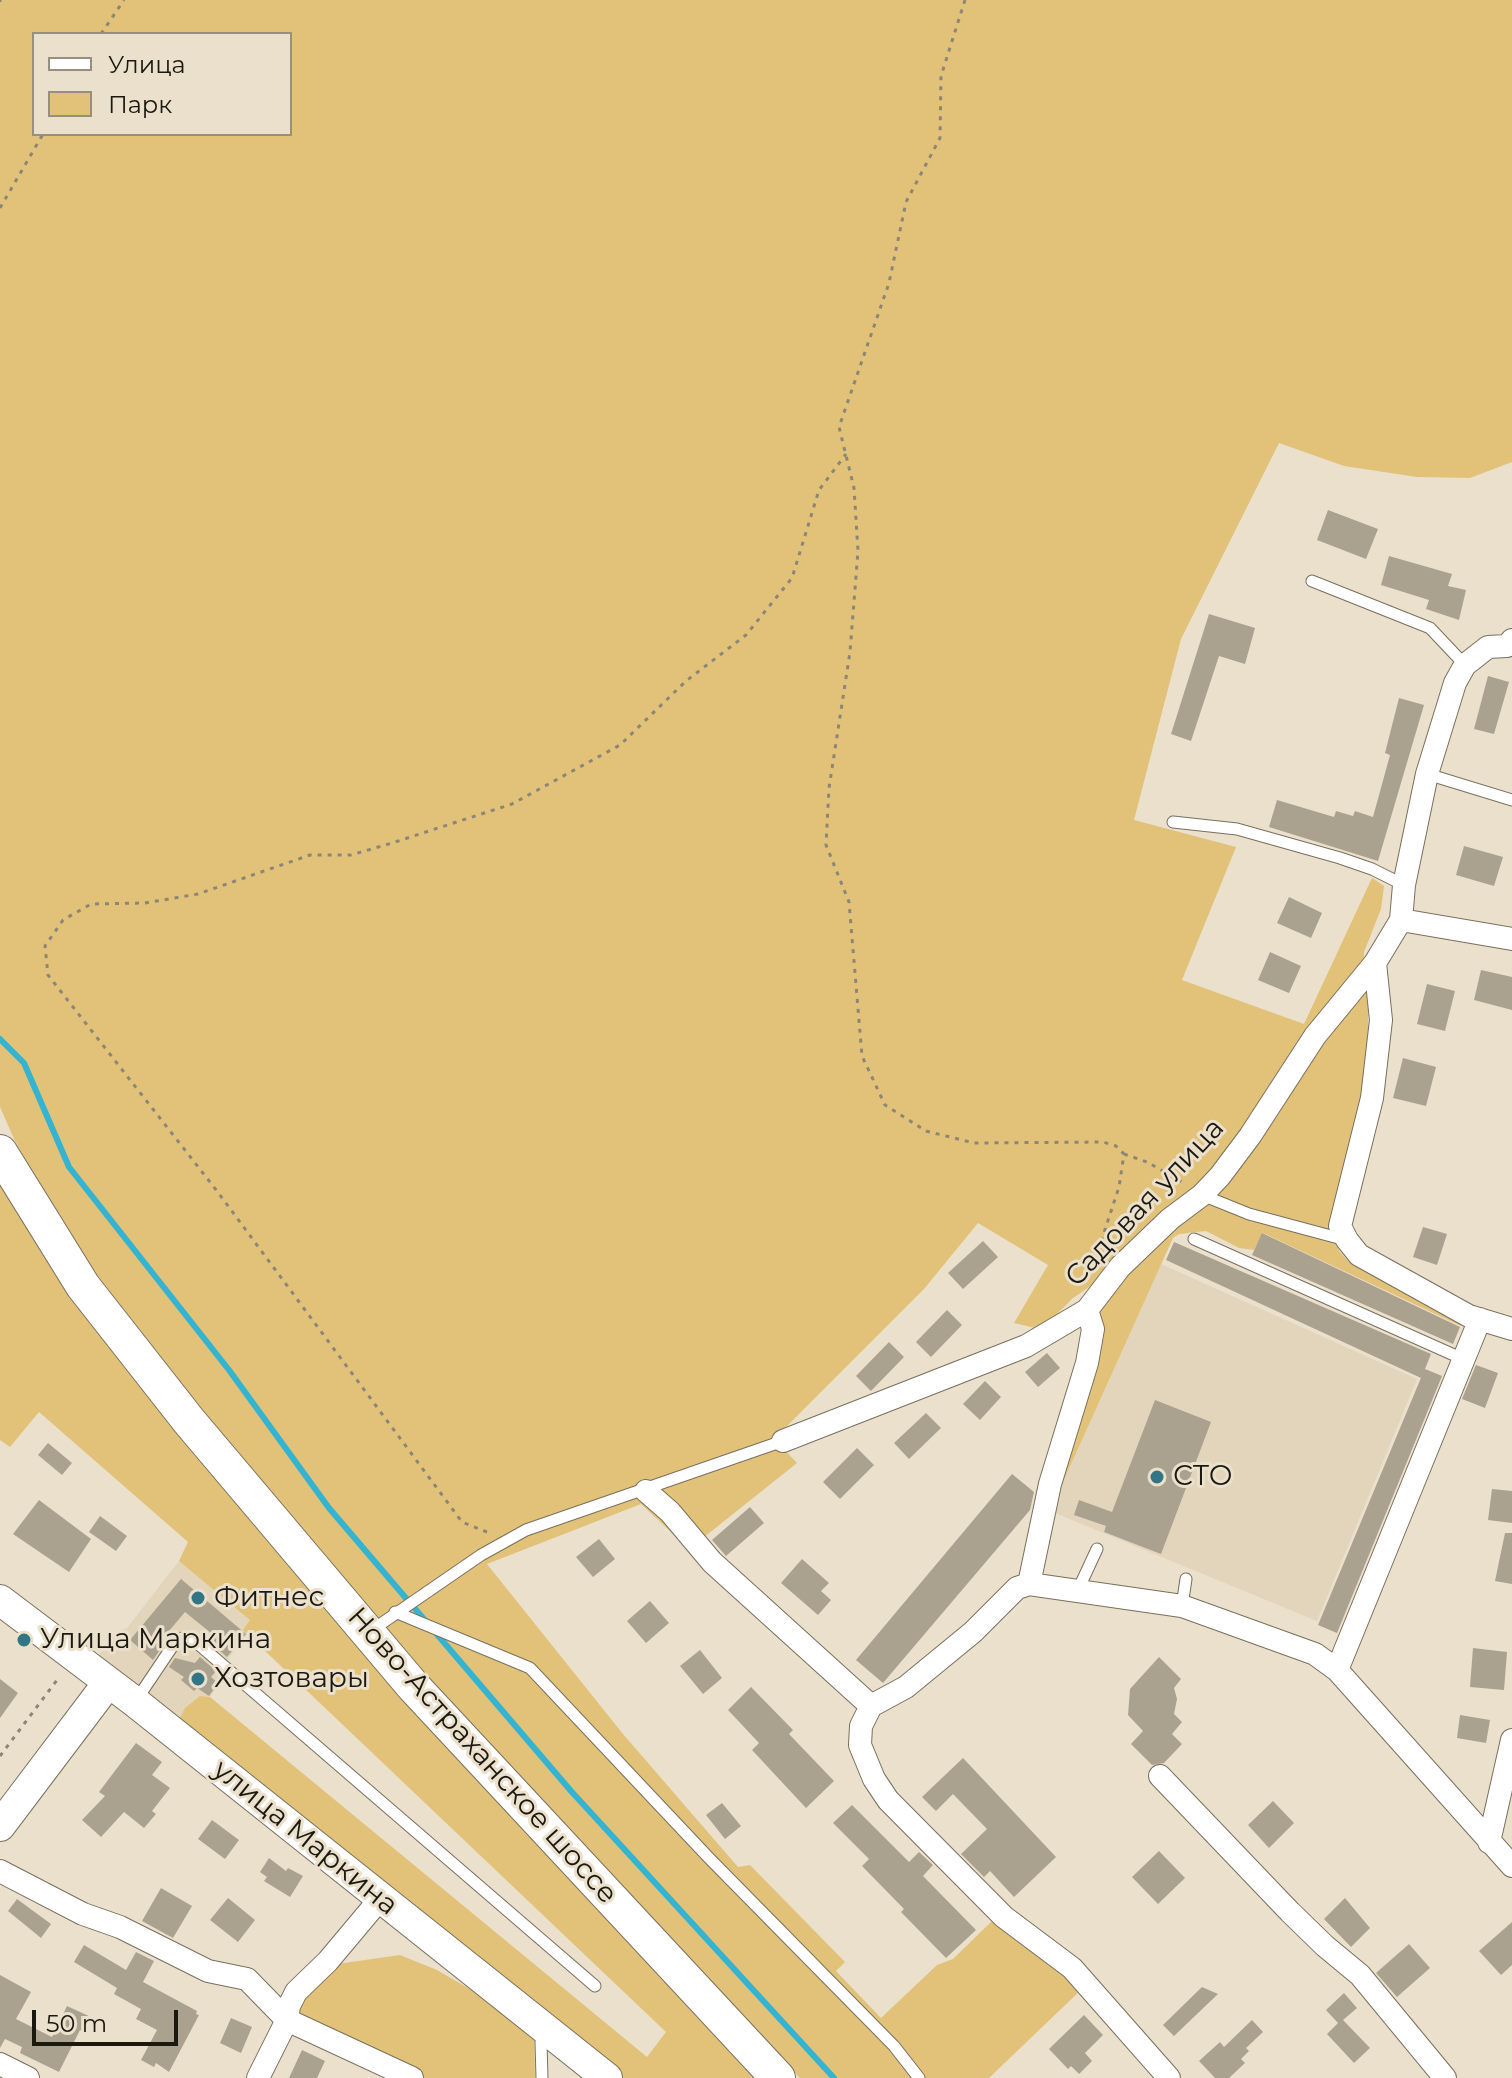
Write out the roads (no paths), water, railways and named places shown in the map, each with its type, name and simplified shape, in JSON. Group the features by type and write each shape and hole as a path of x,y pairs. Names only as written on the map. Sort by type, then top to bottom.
{"main road":[{"name":"Ново-Астраханское шоссе","path":"0,1152 83,1286 189,1421 382,1622 413,1686 778,2078"}],"street":[{"path":"1510,644 1488,647 1465,665 1455,683 1427,774 1404,885 1401,920 1512,939"},
{"name":"Садовая улица","path":"783,1441 1026,1346 1087,1310 1120,1267 1220,1176 1315,1036 1375,963 1401,920"},
{"path":"1375,963 1381,1020 1372,1098 1340,1226 1359,1255 1469,1316 1512,1329"},
{"path":"1029,1584 1050,1484 1087,1363 1093,1329 1087,1310"},
{"path":"1337,1670 1480,1319"},
{"path":"646,1491 670,1512 712,1562 871,1706"},
{"path":"1169,2078 1072,1968 1004,1917 888,1800 860,1745 861,1726 871,1706 906,1687 973,1632 1017,1588 1029,1584 1182,1606 1315,1654 1337,1670 1512,1866"},
{"name":"улица Маркина","path":"0,1600 135,1702 607,2078"},
{"path":"0,1826 108,1683"},
{"path":"1489,1842 1512,1740"},
{"path":"1160,1776 1290,1912 1360,1975 1445,2078"},
{"path":"0,1871 83,1914 120,1927 208,1971 247,1979 287,2020 412,2078"},
{"path":"258,2078 287,2020 296,1992 328,1961 380,1899"},
{"path":"0,2064 28,2078"}],"lane":[{"path":"1312,581 1430,628 1465,665"},
{"path":"1427,774 1512,800"},
{"path":"1173,822 1237,829 1340,858 1404,885"},
{"path":"1202,1195 1249,1214 1347,1240"},
{"path":"1194,1239 1463,1359"},
{"path":"382,1622 481,1555 526,1530 646,1491 783,1441"},
{"path":"1077,1592 1097,1549"},
{"path":"1182,1606 1186,1579"},
{"path":"382,1622 530,1668 709,1858 894,2046 919,2078"},
{"path":"135,1702 176,1641 185,1637 196,1642 595,1986"},
{"path":"542,2078 541,2042 547,2031"}],"waterway":[{"path":"0,1039 24,1063 69,1167 229,1370 329,1508 428,1624"},
{"path":"435,1632 571,1791 834,2078"}],"place":[{"name":"СТО","path":"1157,1477"},
{"name":"Фитнес","path":"198,1598"},
{"name":"Улица Маркина","path":"24,1640"},
{"name":"Хозтовары","path":"198,1679"}]}
